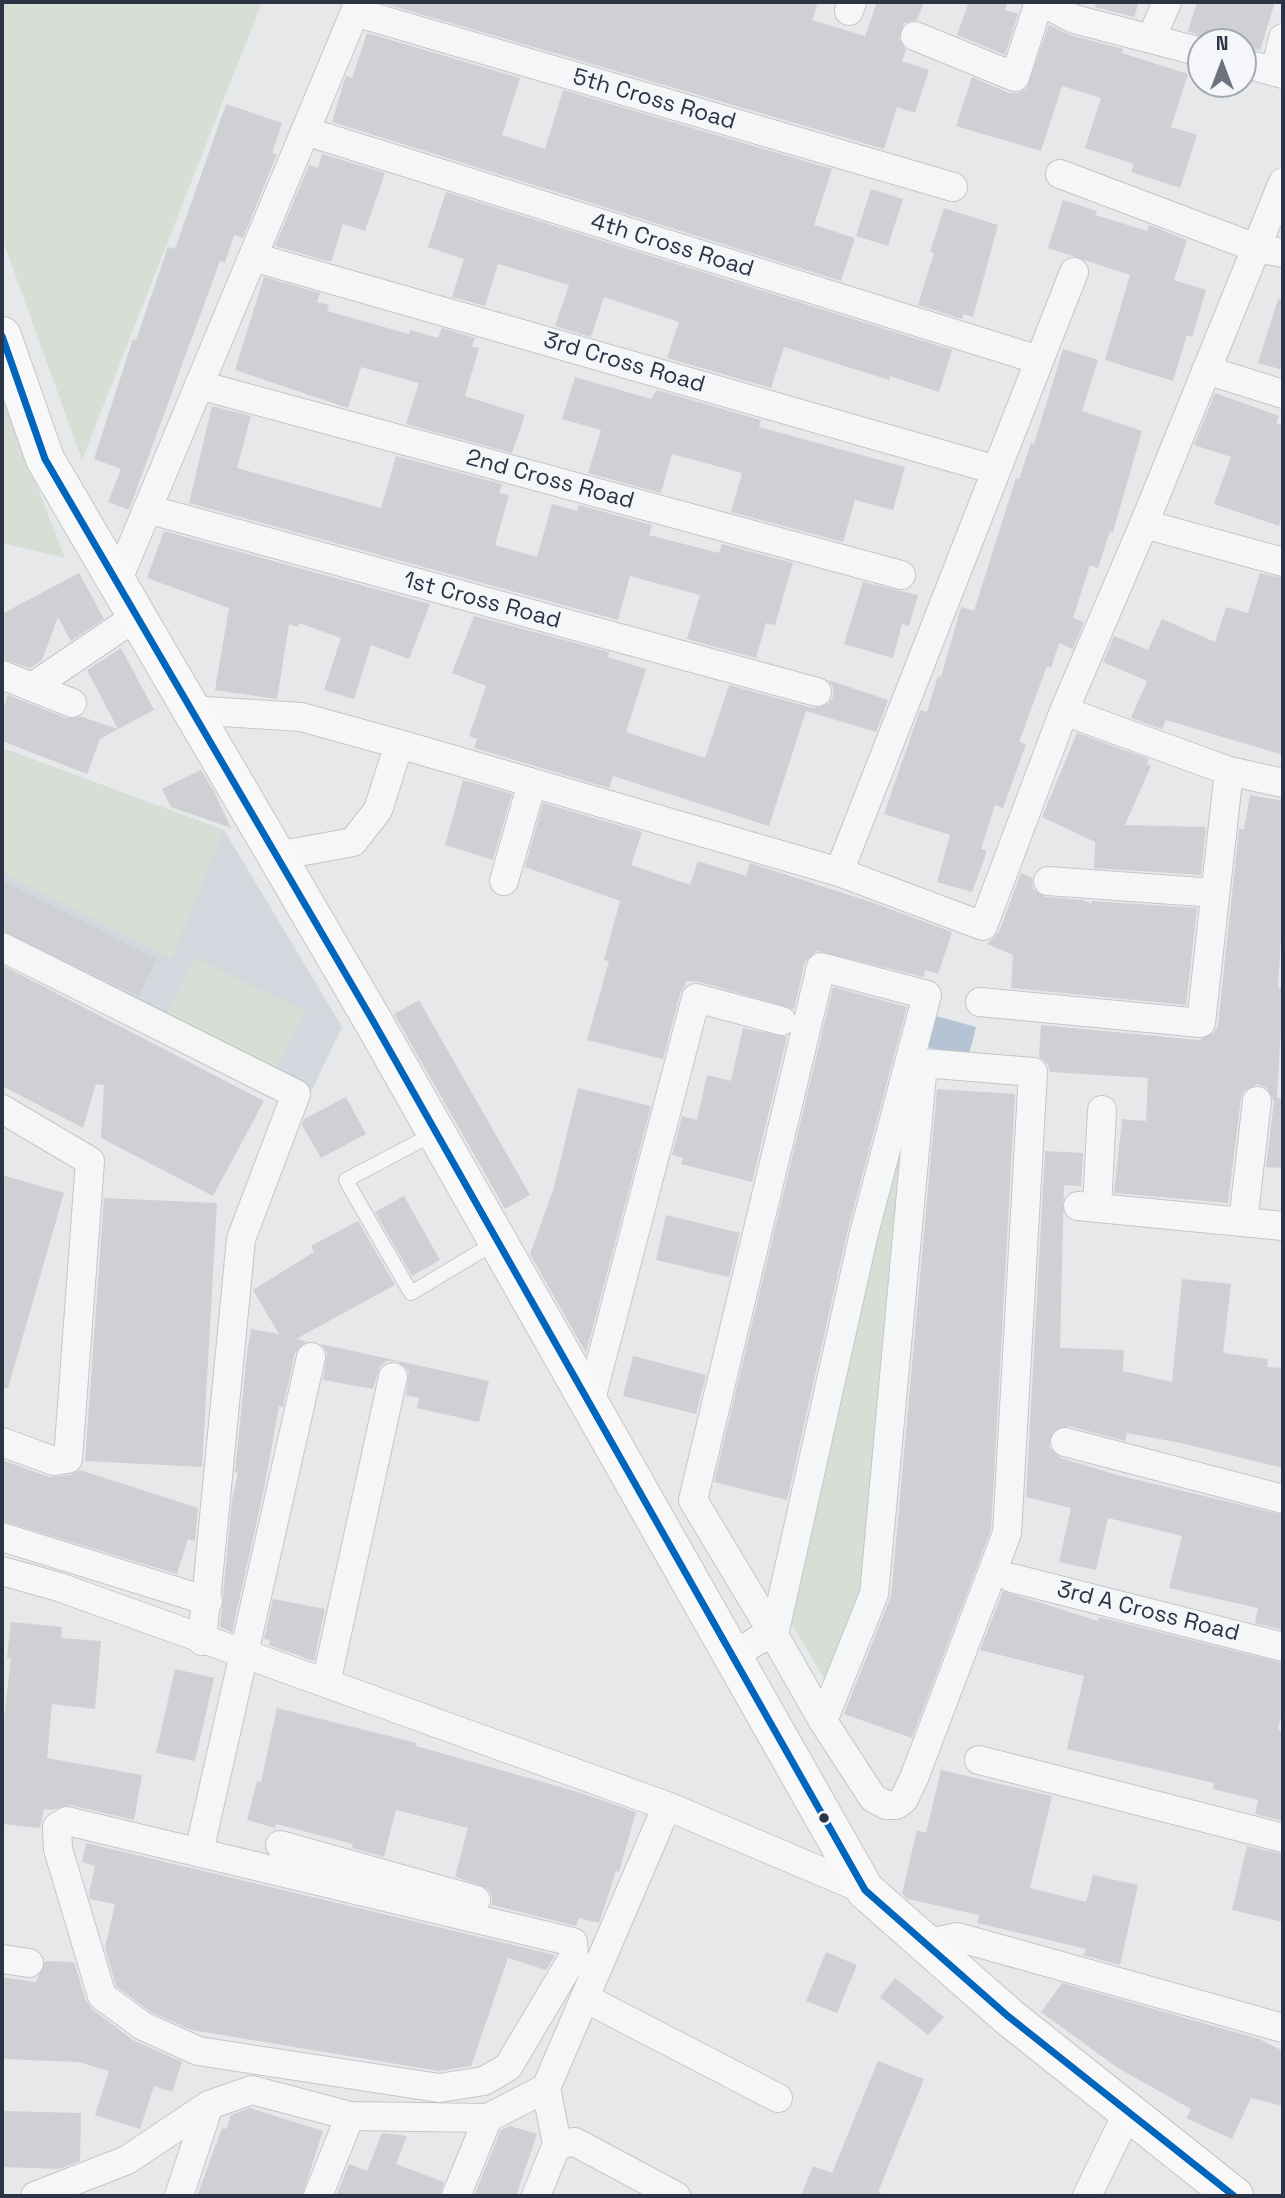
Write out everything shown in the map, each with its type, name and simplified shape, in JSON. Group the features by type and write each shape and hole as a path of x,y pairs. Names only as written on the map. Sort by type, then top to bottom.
{"main road":[{"path":"2,336 45,459 436,1132 865,1890 1009,2017 1233,2196"}],"street":[{"path":"915,36 1015,76 1041,2 1074,19 1187,49"},
{"path":"1152,40 1167,2"},
{"path":"117,582 357,7"},
{"name":"5th Cross Road","path":"357,7 953,187"},
{"path":"1257,67 1279,73 1283,38"},
{"name":"4th Cross Road","path":"305,131 1039,360"},
{"path":"1060,174 1270,250"},
{"path":"191,710 301,717 839,872 983,926 1064,710 1144,524 1206,370 1270,250 1283,182"},
{"name":"3rd Cross Road","path":"253,257 996,470"},
{"path":"839,872 1073,272"},
{"path":"1206,370 1283,394"},
{"name":"2nd Cross Road","path":"199,385 901,575"},
{"name":"1st Cross Road","path":"147,509 817,692"},
{"path":"1144,524 1283,562"},
{"path":"32,687 136,616"},
{"path":"2,675 72,703"},
{"path":"1064,710 1228,771 1283,783"},
{"path":"276,856 353,842 378,810 399,744"},
{"path":"980,1002 1201,1023 1228,771"},
{"path":"504,881 532,783"},
{"path":"1048,881 1215,893"},
{"path":"2,947 296,1094 241,1239 208,1601 202,1640"},
{"path":"736,1662 776,1638 864,1233 927,995 821,967 692,1500 776,1638 823,1721 873,1798 886,1805 896,1805 904,1799 1007,1533 1033,1072 923,1063 874,1594 823,1721"},
{"path":"590,1403 696,998 782,1021"},
{"path":"1243,1222 1257,1101"},
{"path":"2,1109 90,1161 68,1459 54,1461 2,1442"},
{"path":"1102,1110 1087,1207 1283,1226"},
{"path":"199,1853 311,1357"},
{"path":"326,1684 393,1377"},
{"path":"1065,1442 1283,1499"},
{"path":"2,1537 208,1601"},
{"path":"2,1571 59,1587 667,1806 865,1890"},
{"name":"3rd A Cross Road","path":"1012,1578 1283,1647"},
{"path":"979,1760 1283,1838"},
{"path":"35,2196 127,2160 209,2105 252,2090 350,2116 488,2118 541,2091 585,1998 667,1806"},
{"path":"67,1821 573,1942 574,1955 509,2065 484,2081 439,2088 198,2051 143,2026 102,1996 58,1849 57,1827 67,1821"},
{"path":"280,1845 611,1938"},
{"path":"926,1944 957,1937 1283,2028"},
{"path":"585,1998 778,2098"},
{"path":"509,2065 541,2091 556,2144 536,2196"},
{"path":"179,2196 209,2105"},
{"path":"1087,2196 1128,2112"},
{"path":"318,2196 350,2116"},
{"path":"456,2196 488,2118"},
{"path":"556,2144 575,2142 676,2196"}],"lane":[{"path":"436,1132 346,1180 352,1191 411,1293 498,1241"}],"shaded area":[{"path":"2,2 262,2 82,460 2,238"},
{"path":"2,396 65,558 2,543"},
{"path":"2,748 224,830 342,1027 309,1096 2,941"},
{"path":"2,748 224,830 172,959 2,873"},
{"path":"195,958 305,1011 276,1071 165,1018"},
{"path":"919,1061 867,1593 825,1680 785,1613"}],"water":[{"path":"929,1014 976,1027 968,1058 920,1045"}],"building":[{"path":"379,2 818,2 812,20 865,36 877,2 924,2 917,20 904,23 899,38 906,50 902,61 929,70 915,113 897,107 884,149"},
{"path":"969,2 1008,2 1005,10 1018,14 1005,55 957,35"},
{"path":"1097,2 1139,2 1134,17 1095,7"},
{"path":"1197,2 1275,2 1260,50 1257,49 1257,28 1189,28"},
{"path":"1049,25 1070,35 1123,49 1122,53 1187,74 1171,127 1197,135 1180,188 1131,172 1134,164 1085,148 1101,98 1062,86 1041,151 956,126 972,77 1009,93 1026,89"},
{"path":"367,33 520,78 502,135 545,149 563,90 832,169 814,225 855,238 841,281 332,122 344,81 346,76 352,78"},
{"path":"226,104 282,123 272,153 277,154 243,238 234,235 225,263 220,261 129,510 108,502 121,469 94,459 133,339 136,340 168,247 175,249"},
{"path":"322,154 385,173 365,231 343,224 331,262 275,246 309,165 318,168"},
{"path":"871,189 903,199 888,246 856,236"},
{"path":"446,192 952,350 939,392 890,376 889,380 784,347 771,388 667,358 679,322 604,297 591,337 555,326 569,285 498,264 485,306 452,297 464,259 428,247"},
{"path":"1063,200 1097,211 1095,215 1147,231 1149,225 1187,240 1174,280 1206,290 1192,337 1187,335 1173,381 1105,360 1130,275 1048,248"},
{"path":"944,208 998,225 973,317 964,314 962,319 918,305 934,253 930,252"},
{"path":"264,277 320,293 317,302 329,305 327,311 409,334 410,330 438,338 442,328 475,338 472,346 479,348 465,396 525,415 512,453 406,424 419,383 361,367 348,408 235,370"},
{"path":"1278,299 1283,300 1283,370 1258,363"},
{"path":"1063,349 1098,360 1082,411 1142,431 1113,532 1110,531 1098,568 1090,565 1073,618 1084,622 1073,649 1059,643 1051,668 1047,666 1019,742 1026,744 1003,808 995,805 981,849 986,850 985,857 972,892 937,882 950,835 884,814 920,710 927,712 938,676 941,677 961,607 974,611 1016,478 1019,479 1031,443 1034,444"},
{"path":"575,377 651,399 657,390 761,420 759,427 905,467 893,510 855,500 843,542 731,512 742,473 672,454 661,493 588,473 601,430 562,419"},
{"path":"1215,393 1279,416 1276,423 1283,425 1283,512 1279,526 1214,504 1231,457 1194,445"},
{"path":"212,406 251,416 237,468 381,508 396,456 502,484 499,493 509,495 495,545 537,557 552,504 577,511 579,505 652,525 649,535 719,553 722,544 793,563 775,625 766,623 756,658 770,662 687,639 700,595 630,576 618,620 189,503"},
{"path":"164,531 430,604 409,659 371,645 354,699 324,690 341,638 299,623 298,627 289,624 277,699 215,690 229,608 147,578"},
{"path":"79,573 104,619 71,641 58,617 42,660 30,668 2,659 2,614"},
{"path":"1260,573 1283,578 1283,755 1166,720 1162,729 1131,718 1147,681 1103,662 1114,636 1148,650 1162,619 1215,642 1226,607 1248,613"},
{"path":"863,582 918,595 909,626 902,624 893,658 844,644"},
{"path":"474,616 609,652 608,657 646,669 626,732 705,758 729,685 813,708 828,704 833,697 833,687 828,680 888,700 876,732 806,711 769,826 613,776 609,788 474,748 477,739 469,736 486,686 452,673"},
{"path":"121,648 154,710 118,729 87,670"},
{"path":"8,695 66,718 82,717 118,729 100,739 87,774 2,741 2,712"},
{"path":"1077,733 1149,759 1147,764 1151,766 1125,825 1206,827 1201,875 1094,868 1095,842 1042,817"},
{"path":"201,770 231,828 171,807 162,789"},
{"path":"463,780 512,794 493,860 445,845"},
{"path":"1250,795 1283,801 1283,904 1278,988 1283,988 1283,992 1277,1098 1283,1098 1283,1168 1266,1167 1274,1102 1267,1088 1258,1084 1244,1091 1241,1098 1228,1203 1114,1193 1122,1119 1146,1121 1148,1078 1050,1072 1048,1064 1039,1057 1041,1025 1199,1040 1214,1033 1218,1025 1239,829 1244,829"},
{"path":"543,803 642,832 631,865 690,885 698,861 746,876 750,863 874,903 952,932 938,974 925,970 924,977 817,951 805,962 794,1009 700,982 687,981 680,994 663,1059 587,1040 609,961 604,960 620,901 525,867"},
{"path":"1021,873 1032,878 1033,889 1046,897 1083,900 1092,904 1092,901 1197,908 1186,1005 1011,988 1013,955 987,944 999,932"},
{"path":"2,880 157,959 138,996 2,930"},
{"path":"2,965 264,1101 213,1196 101,1138 104,1085 96,1084 83,1128 2,1086"},
{"path":"833,987 907,1007 848,1229 787,1500 714,1482"},
{"path":"419,1000 530,1195 505,1209 394,1014"},
{"path":"743,1028 787,1037 752,1182 681,1164 683,1158 672,1155 682,1116 697,1120 707,1075 731,1081"},
{"path":"578,1088 651,1106 586,1353 530,1254 554,1187"},
{"path":"937,1089 1015,1094 991,1530 912,1738 844,1714 891,1596"},
{"path":"346,1097 366,1134 321,1158 302,1125 304,1119"},
{"path":"1045,1151 1083,1153 1081,1186 1064,1185 1060,1348 1124,1350 1123,1371 1172,1382 1182,1279 1231,1284 1223,1353 1268,1359 1267,1367 1283,1368 1283,1468 1181,1443 1127,1433 1125,1441 1069,1426 1053,1431 1049,1447 1061,1458 1117,1475 1283,1515 1283,1630 1255,1623 1258,1608 1169,1588 1182,1536 1108,1518 1096,1570 1059,1562 1071,1508 1026,1497"},
{"path":"2,1175 64,1193 8,1388 2,1387"},
{"path":"404,1196 440,1260 412,1276 375,1212"},
{"path":"104,1198 217,1203 202,1467 85,1461"},
{"path":"666,1215 740,1233 729,1277 656,1260"},
{"path":"358,1221 395,1285 296,1339 306,1341 295,1353 283,1407 279,1406 264,1489 232,1632 220,1627 232,1500 238,1473 235,1472 247,1353 251,1329 279,1334 253,1290 314,1252 311,1246"},
{"path":"321,1344 489,1381 479,1422 417,1408 419,1398 406,1395 409,1371 397,1361 387,1361 380,1366 373,1389 323,1380 327,1353"},
{"path":"633,1356 706,1375 696,1414 623,1396"},
{"path":"2,1460 49,1477 70,1475 80,1470 198,1508 195,1541 188,1539 177,1574 2,1521"},
{"path":"1003,1591 1098,1621 1099,1617 1283,1663 1283,1708 1278,1730 1283,1732 1283,1821 1255,1814 1258,1800 1213,1789 1214,1783 1067,1749 1084,1676 980,1650"},
{"path":"273,1599 325,1609 314,1661 269,1645 270,1640 264,1639"},
{"path":"11,1622 62,1627 61,1638 101,1641 95,1709 52,1704 47,1758 142,1775 134,1820 70,1805 52,1810 44,1809 40,1828 2,1824 2,1735 11,1658 7,1658"},
{"path":"175,1669 214,1678 195,1761 156,1753"},
{"path":"277,1708 417,1743 416,1746 578,1792 636,1812 619,1872 616,1871 599,1923 579,1918 576,1926 492,1905 492,1897 487,1888 455,1877 468,1828 396,1810 384,1857 352,1848 353,1844 276,1824 275,1828 247,1820 257,1781 261,1782"},
{"path":"941,1770 1052,1796 1030,1888 1086,1902 1093,1875 1138,1885 1120,1965 1083,1955 1087,1949 977,1923 979,1915 908,1899 902,1894 917,1830 926,1833"},
{"path":"86,1843 555,1955 546,1970 508,1958 471,2066 439,2071 192,2030 151,2012 116,1986 105,1948 115,1904 90,1899 95,1866 82,1862"},
{"path":"1247,1846 1283,1854 1283,1922 1232,1910"},
{"path":"826,1952 857,1965 837,2013 806,2001"},
{"path":"45,1961 74,1962 86,2001 92,2009 133,2040 182,2062 172,2092 154,2086 140,2129 95,2115 109,2071 79,2062 2,2059 2,1977 36,1982"},
{"path":"895,1978 944,2017 928,2035 880,1997"},
{"path":"1062,1983 1259,2039 1283,2051 1283,2106 1251,2098 1232,2139 1186,2118 1191,2109 1118,2068 1041,2012"},
{"path":"878,2061 924,2079 878,2192 886,2196 801,2196 813,2166 832,2173"},
{"path":"250,2108 323,2131 302,2196 197,2196 222,2128 226,2129 231,2115"},
{"path":"2,2111 81,2113 80,2161 59,2169 2,2167"},
{"path":"510,2126 537,2134 516,2196 474,2196 501,2130"},
{"path":"382,2133 407,2136 396,2164 444,2182 440,2196 336,2196 349,2164 367,2171"}],"transit line":[{"path":"2,336 45,459 373,1021 865,1890 1009,2017 1234,2196"}]}
